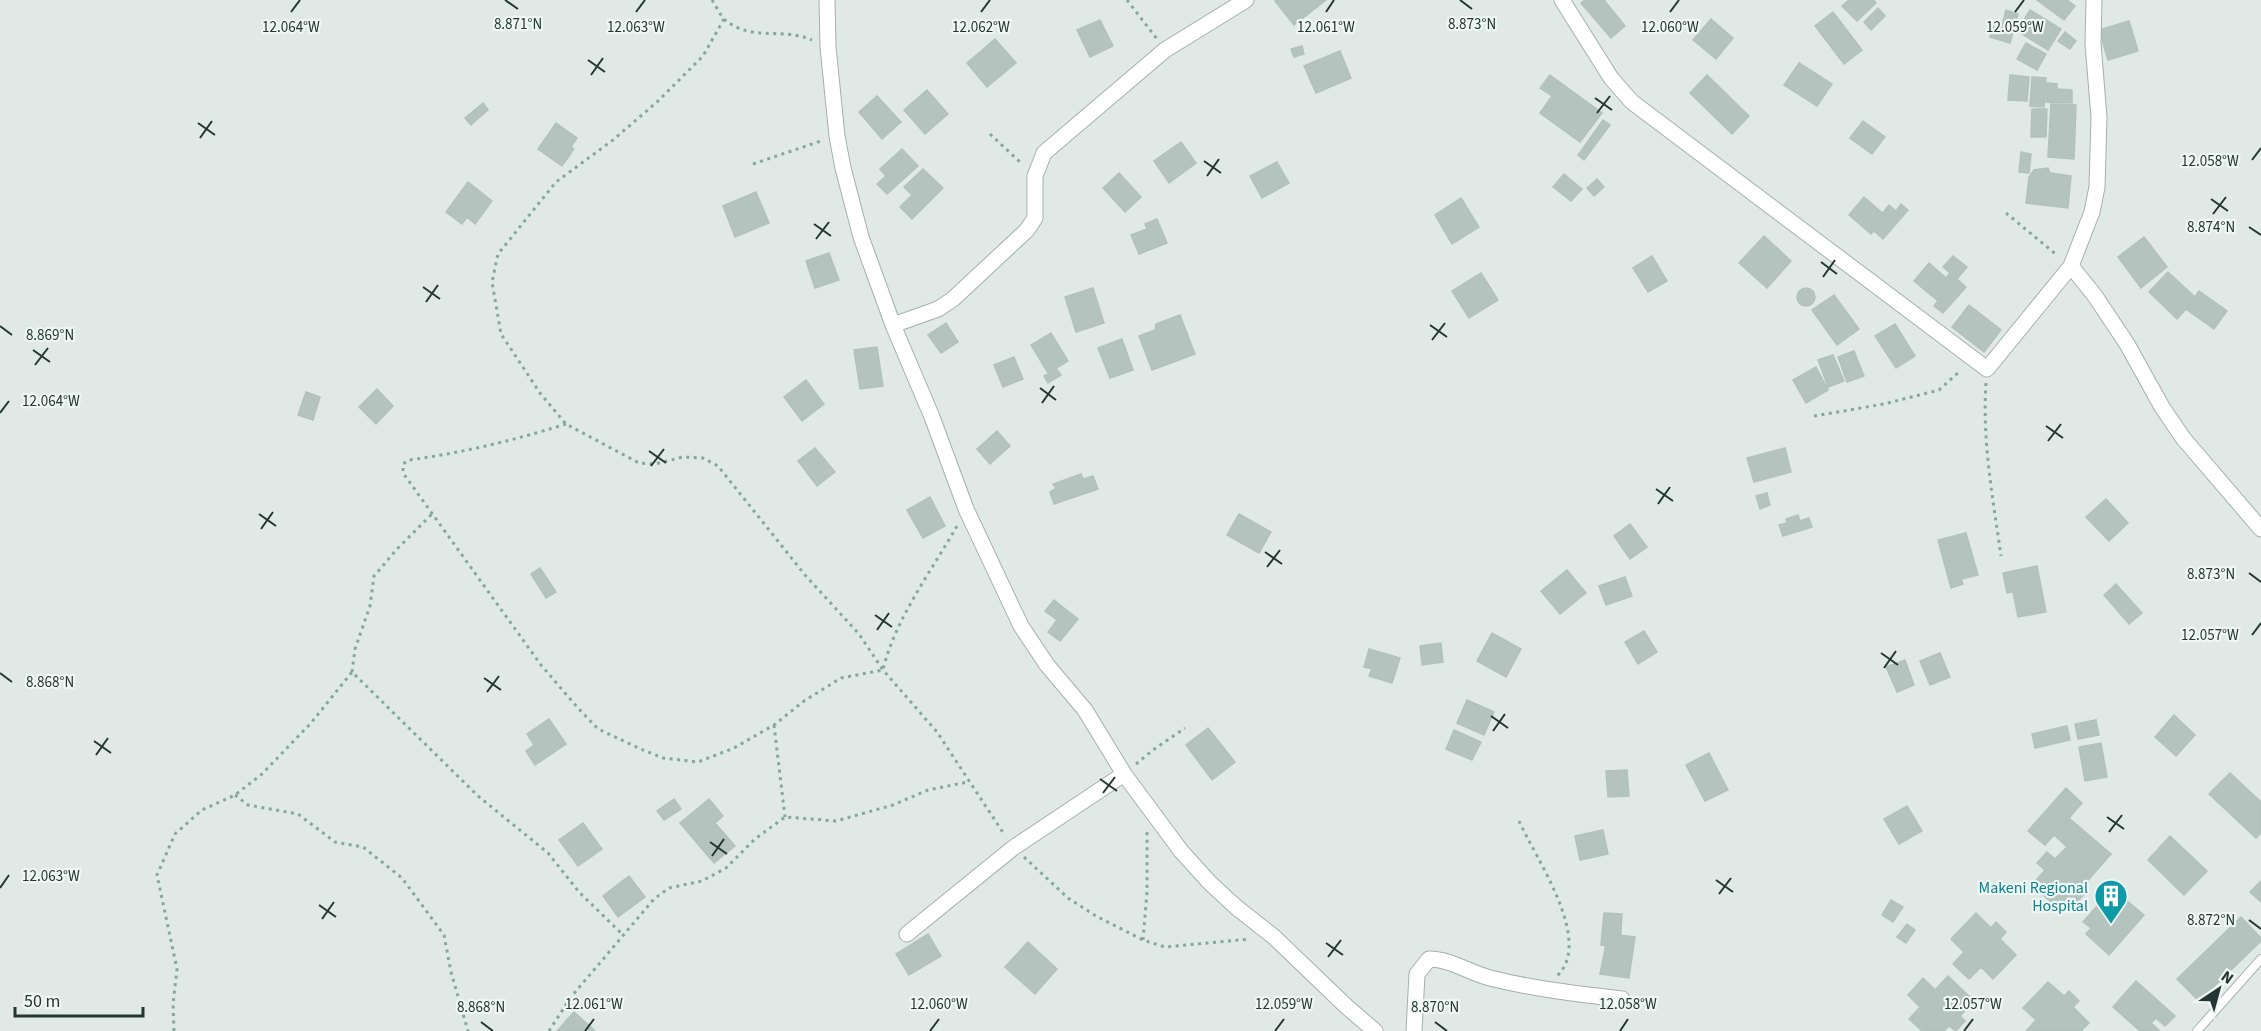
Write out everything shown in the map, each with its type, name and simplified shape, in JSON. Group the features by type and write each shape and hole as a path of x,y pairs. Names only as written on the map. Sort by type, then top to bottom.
{"street":[{"path":"826,0 837,136 861,237 893,325 932,417 966,509 1021,626 1047,665 1085,710 1124,774 1181,851 1210,883 1274,937 1375,1031"},
{"path":"893,325 938,309 953,299 1027,230 1035,218 1035,176 1044,153 1165,50 1246,0"},
{"path":"1562,0 1611,78 1632,102 1987,369 2071,266 2092,212 2097,187 2099,117 2093,44 2094,0"},
{"path":"2071,266 2096,296 2183,438 2261,529"},
{"path":"906,934 1013,848 1124,774"},
{"path":"1414,1031 1417,974 1429,959 1438,959 1486,977 1543,990 1622,999"}],"lane":[{"path":"2197,1031 2261,959"}],"path":[{"path":"712,0 724,19 749,33 801,35 828,47"},
{"path":"1127,0 1165,50"},
{"path":"724,19 703,56 657,102 613,140 556,182 498,254 492,282 501,334 540,393 566,424 639,463 655,464 683,457 703,458 718,466 799,567 858,634 883,670 937,732 1013,848 1068,898 1096,916 1143,940 1165,947 1274,937"},
{"path":"990,134 1035,176"},
{"path":"753,164 837,136"},
{"path":"2006,213 2071,266"},
{"path":"1814,416 1884,404 1939,390 1974,359"},
{"path":"1987,369 1984,409 2001,556"},
{"path":"566,424 454,453 409,459 403,464 403,473 541,665 598,729 663,758 698,762 734,748 774,725 804,701 841,678 883,670"},
{"path":"883,670 886,656 900,624 966,509"},
{"path":"174,1031 173,1004 177,969 157,874 176,834 202,810 235,795 262,774 311,723 352,672 355,649 370,606 374,576 432,513"},
{"path":"352,672 478,796 548,853 579,892 622,934"},
{"path":"774,725 785,817"},
{"path":"1124,774 1185,728"},
{"path":"549,1031 571,997 654,899 669,888 702,881 726,868 754,839 785,817 836,821 893,805 928,790 969,782"},
{"path":"235,795 248,805 298,814 335,842 363,847 402,878 444,934 468,1031"},
{"path":"1143,940 1148,892 1147,805"},
{"path":"1519,821 1561,908 1569,932 1570,952 1564,969 1543,990"}],"building":[{"path":"1276,0 1326,0 1294,25 1275,1"},
{"path":"1585,0 1604,0 1625,26 1611,38 1581,3"},
{"path":"1849,0 1874,0 1876,3 1857,21 1842,6"},
{"path":"2037,0 2067,0 2075,6 2064,20"},
{"path":"1878,8 1885,16 1871,30 1864,22"},
{"path":"2006,10 2018,14 2010,43 1990,37 1994,23 2002,26"},
{"path":"2030,10 2061,29 2048,50 2017,31"},
{"path":"1833,12 1862,50 1844,64 1815,26"},
{"path":"1711,19 1733,38 1716,59 1693,40"},
{"path":"1100,20 1113,46 1090,57 1077,30"},
{"path":"2129,21 2138,51 2108,60 2099,30"},
{"path":"2065,32 2076,41 2070,49 2058,41"},
{"path":"995,39 1016,63 987,87 967,63"},
{"path":"2026,43 2046,54 2037,70 2017,59"},
{"path":"1302,46 1304,54 1294,57 1291,49"},
{"path":"1340,51 1351,78 1316,93 1304,66"},
{"path":"1799,63 1832,84 1817,106 1784,85"},
{"path":"1550,75 1602,113 1580,142 1540,113 1552,96 1540,88"},
{"path":"1707,75 1749,116 1732,134 1690,93"},
{"path":"2010,75 2029,77 2027,101 2008,100"},
{"path":"2032,77 2046,78 2044,107 2030,106"},
{"path":"2047,83 2057,84 2057,89 2072,90 2072,103 2046,102"},
{"path":"927,90 948,114 925,134 904,110"},
{"path":"877,96 901,122 882,139 859,112"},
{"path":"483,103 488,110 471,125 465,118"},
{"path":"2051,104 2076,105 2074,159 2048,157"},
{"path":"2032,109 2047,109 2046,137 2031,137"},
{"path":"1603,120 1610,125 1584,160 1578,155"},
{"path":"1863,121 1885,137 1872,154 1850,138"},
{"path":"556,123 577,138 571,147 574,149 562,166 538,149"},
{"path":"1181,142 1196,163 1169,183 1154,161"},
{"path":"902,149 918,166 887,194 877,184 886,176 880,169"},
{"path":"2021,152 2031,154 2029,173 2019,172"},
{"path":"1277,162 1289,183 1262,198 1250,176"},
{"path":"2048,168 2050,173 2071,176 2068,208 2026,203 2029,177 2034,170"},
{"path":"923,169 943,188 912,219 900,207 912,195 904,187"},
{"path":"1119,173 1141,197 1125,212 1103,188"},
{"path":"1564,174 1582,189 1571,201 1553,187"},
{"path":"1597,179 1604,187 1594,196 1587,188"},
{"path":"468,182 492,201 475,224 467,217 462,224 446,212"},
{"path":"756,192 769,223 735,237 723,206"},
{"path":"1864,197 1887,217 1871,234 1849,215"},
{"path":"1461,198 1479,227 1452,244 1435,215"},
{"path":"1901,204 1908,210 1883,239 1875,232 1887,219 1882,214 1889,205 1896,211"},
{"path":"1157,219 1167,243 1139,254 1131,235 1147,229 1145,224"},
{"path":"1764,236 1791,261 1767,288 1739,263"},
{"path":"2144,237 2167,267 2141,288 2118,257"},
{"path":"829,253 839,280 815,288 806,261"},
{"path":"1652,256 1667,281 1648,292 1633,268"},
{"path":"1953,256 1967,267 1957,279 1966,287 1943,313 1934,306 1938,301 1914,281 1929,263 1946,278 1950,273 1943,267"},
{"path":"2168,272 2196,298 2177,319 2149,292"},
{"path":"1481,273 1498,300 1469,318 1452,291"},
{"path":"1093,288 1104,323 1076,332 1065,297"},
{"path":"1806,288 1812,291 1815,297 1812,303 1806,306 1800,303 1797,297 1800,291"},
{"path":"2199,291 2227,311 2214,329 2186,309"},
{"path":"1834,295 1859,329 1837,345 1812,310"},
{"path":"1969,305 2001,330 1984,352 1952,327"},
{"path":"1180,315 1195,354 1152,370 1139,336 1155,330 1156,324"},
{"path":"946,323 958,342 941,353 928,335"},
{"path":"1895,324 1915,356 1896,368 1875,336"},
{"path":"1051,333 1068,361 1048,373 1031,345"},
{"path":"1122,339 1133,370 1110,378 1098,348"},
{"path":"877,347 883,386 860,389 854,350"},
{"path":"1854,351 1864,376 1847,382 1838,357"},
{"path":"1833,355 1844,381 1828,387 1818,360"},
{"path":"1014,357 1023,379 1003,387 994,365"},
{"path":"1816,367 1828,390 1806,403 1793,380"},
{"path":"1056,368 1061,375 1048,383 1044,376"},
{"path":"806,380 824,404 802,421 784,397"},
{"path":"377,389 393,406 376,424 359,407"},
{"path":"306,392 320,397 313,420 298,415"},
{"path":"997,431 1010,446 990,464 977,449"},
{"path":"815,448 835,472 817,486 798,461"},
{"path":"1785,448 1791,472 1754,482 1747,458"},
{"path":"1081,474 1083,479 1093,476 1098,489 1054,504 1050,492 1056,488 1053,484"},
{"path":"1767,493 1770,505 1760,509 1756,496"},
{"path":"930,497 945,526 923,538 907,510"},
{"path":"2106,499 2128,523 2109,541 2086,517"},
{"path":"1239,514 1271,532 1259,553 1227,535"},
{"path":"1798,515 1800,521 1809,518 1812,527 1783,536 1779,525 1787,523 1786,519"},
{"path":"1630,524 1647,547 1630,559 1614,536"},
{"path":"1966,533 1978,575 1961,579 1963,584 1951,588 1938,540"},
{"path":"2037,566 2046,612 2018,617 2013,592 2007,593 2003,573"},
{"path":"540,568 556,592 546,598 531,574"},
{"path":"1567,570 1586,593 1560,614 1541,591"},
{"path":"1625,577 1632,596 1606,605 1599,586"},
{"path":"2116,584 2142,613 2129,624 2104,595"},
{"path":"1054,600 1078,619 1060,641 1048,632 1057,620 1045,611"},
{"path":"1644,631 1657,652 1638,664 1625,642"},
{"path":"1492,633 1521,649 1506,677 1477,661"},
{"path":"1441,643 1443,662 1422,665 1420,646"},
{"path":"1369,649 1400,658 1392,683 1369,676 1372,669 1364,667"},
{"path":"1940,653 1950,677 1930,685 1920,661"},
{"path":"1905,660 1914,685 1897,692 1886,667"},
{"path":"1467,700 1494,712 1484,735 1457,723"},
{"path":"2174,715 2195,735 2176,756 2155,737"},
{"path":"549,719 566,744 535,765 526,751 534,745 527,734"},
{"path":"2096,720 2099,735 2078,739 2075,724"},
{"path":"2067,726 2070,740 2035,748 2032,734"},
{"path":"1208,728 1235,762 1212,780 1186,745"},
{"path":"1454,730 1481,742 1472,760 1446,749"},
{"path":"2101,743 2107,777 2085,781 2079,747"},
{"path":"1709,753 1728,790 1705,801 1686,765"},
{"path":"1627,770 1629,796 1608,797 1606,771"},
{"path":"2230,773 2261,802 2261,833 2256,838 2209,794"},
{"path":"2066,788 2082,803 2069,818 2111,854 2083,886 2088,890 2077,902 2069,895 2058,908 2032,885 2045,870 2037,863 2047,852 2055,859 2067,847 2054,835 2045,845 2028,831"},
{"path":"674,799 681,809 664,820 657,811"},
{"path":"709,799 723,816 715,823 735,846 714,863 680,823"},
{"path":"1907,806 1922,831 1899,844 1884,819"},
{"path":"583,823 602,849 578,866 559,840"},
{"path":"1603,830 1608,854 1580,860 1575,836"},
{"path":"2170,836 2207,871 2184,895 2148,860"},
{"path":"629,876 645,897 618,917 603,896"},
{"path":"2261,881 2261,902 2250,892"},
{"name":"Makeni Regional Hospital","path":"2120,895 2144,915 2109,955 2086,934 2091,928 2083,922 2105,897 2113,903"},
{"path":"1891,900 1903,907 1893,922 1882,915"},
{"path":"1604,913 1622,914 1620,947 1601,945"},
{"path":"1976,913 1991,928 1996,922 2006,932 2000,939 2016,955 1993,979 1981,967 1969,979 1953,964 1964,952 1951,939"},
{"path":"2241,917 2261,938 2261,941 2199,1001 2177,979"},
{"path":"1907,924 1915,930 1906,943 1897,937"},
{"path":"928,934 941,956 909,975 896,954"},
{"path":"1608,934 1635,937 1629,978 1600,974"},
{"path":"1028,942 1057,969 1035,994 1005,967"},
{"path":"1948,976 1974,1001 1960,1016 1965,1021 1956,1031 1949,1026 1944,1031 1922,1031 1909,1019 1920,1007 1908,995 1923,978 1935,990"},
{"path":"2136,981 2175,1016 2165,1026 2156,1018 2151,1023 2160,1031 2140,1031 2113,1007"},
{"path":"2048,982 2064,996 2069,991 2079,1001 2073,1007 2089,1023 2081,1031 2026,1031 2036,1020 2023,1008"},
{"path":"574,1012 595,1031 557,1031"}],"place":[{"name":"Makeni Regional Hospital","path":"2111,925"}]}
